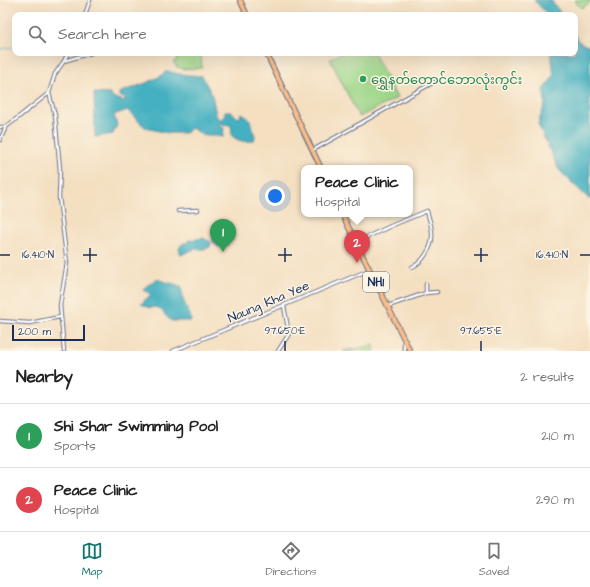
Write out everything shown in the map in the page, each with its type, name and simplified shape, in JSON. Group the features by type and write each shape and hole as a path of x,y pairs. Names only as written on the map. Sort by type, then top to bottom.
{"highway":[{"path":"240,0 245,12"},
{"path":"267,56 320,165"},
{"name":"NH1","path":"344,217 410,351"}],"street":[{"path":"86,12 90,0"},
{"path":"0,140 6,127 49,93 56,74 66,56"},
{"path":"64,61 81,56"},
{"path":"312,150 434,82"},
{"path":"49,93 55,115 60,170 59,197 67,263 61,293 60,317 64,351"},
{"path":"0,127 6,127"},
{"path":"178,211 198,210"},
{"path":"356,242 428,211 432,236 431,243 421,262 412,267"},
{"name":"Naung Kha Yee","path":"173,351 370,270"},
{"path":"426,284 426,293"},
{"path":"388,306 426,293 437,292"},
{"path":"278,351 289,334 284,306"},
{"path":"0,321 30,323 60,317"},
{"path":"404,338 404,351"}],"green space":[{"path":"574,0 590,0 590,3 581,8"},
{"path":"176,56 201,56 202,68 185,69 177,67 173,62 177,61"},
{"name":"ရွှေနတ်တောင်ဘောလုံးကွင်း","path":"336,56 376,56 397,98 359,117 330,59"},
{"path":"374,345 375,351 343,351"}],"water":[{"path":"534,0 551,0 560,12 545,12"},
{"path":"578,40 590,47 590,200 559,170 538,124 545,104 544,89 554,76 551,56 578,56"},
{"path":"167,71 179,74 202,76 212,95 216,115 219,120 224,117 225,111 231,111 238,118 240,117 241,113 247,117 252,126 255,137 254,140 245,141 234,138 232,136 231,125 220,124 219,127 224,128 223,137 201,134 192,128 184,133 168,133 146,128 127,110 114,115 117,125 113,134 95,137 94,93 110,94 113,98 125,101 125,98 119,96 119,93 151,81"},
{"path":"222,231 227,238 228,245 218,247 213,242 213,238"},
{"path":"203,238 211,242 210,247 205,249 194,249 181,255 179,248 182,244 188,242 189,240"},
{"path":"156,279 181,286 183,299 191,321 172,321 160,309 154,307 150,308 141,304 151,294 143,290 144,288"}],"waterway":[{"path":"0,49 12,47"}],"place":[{"name":"ရွှေနတ်တောင်ဘောလုံးကွင်း","path":"363,79"},
{"name":"Shi Shar Swimming Pool","path":"223,252"},
{"name":"Peace Clinic","path":"357,263"}]}
